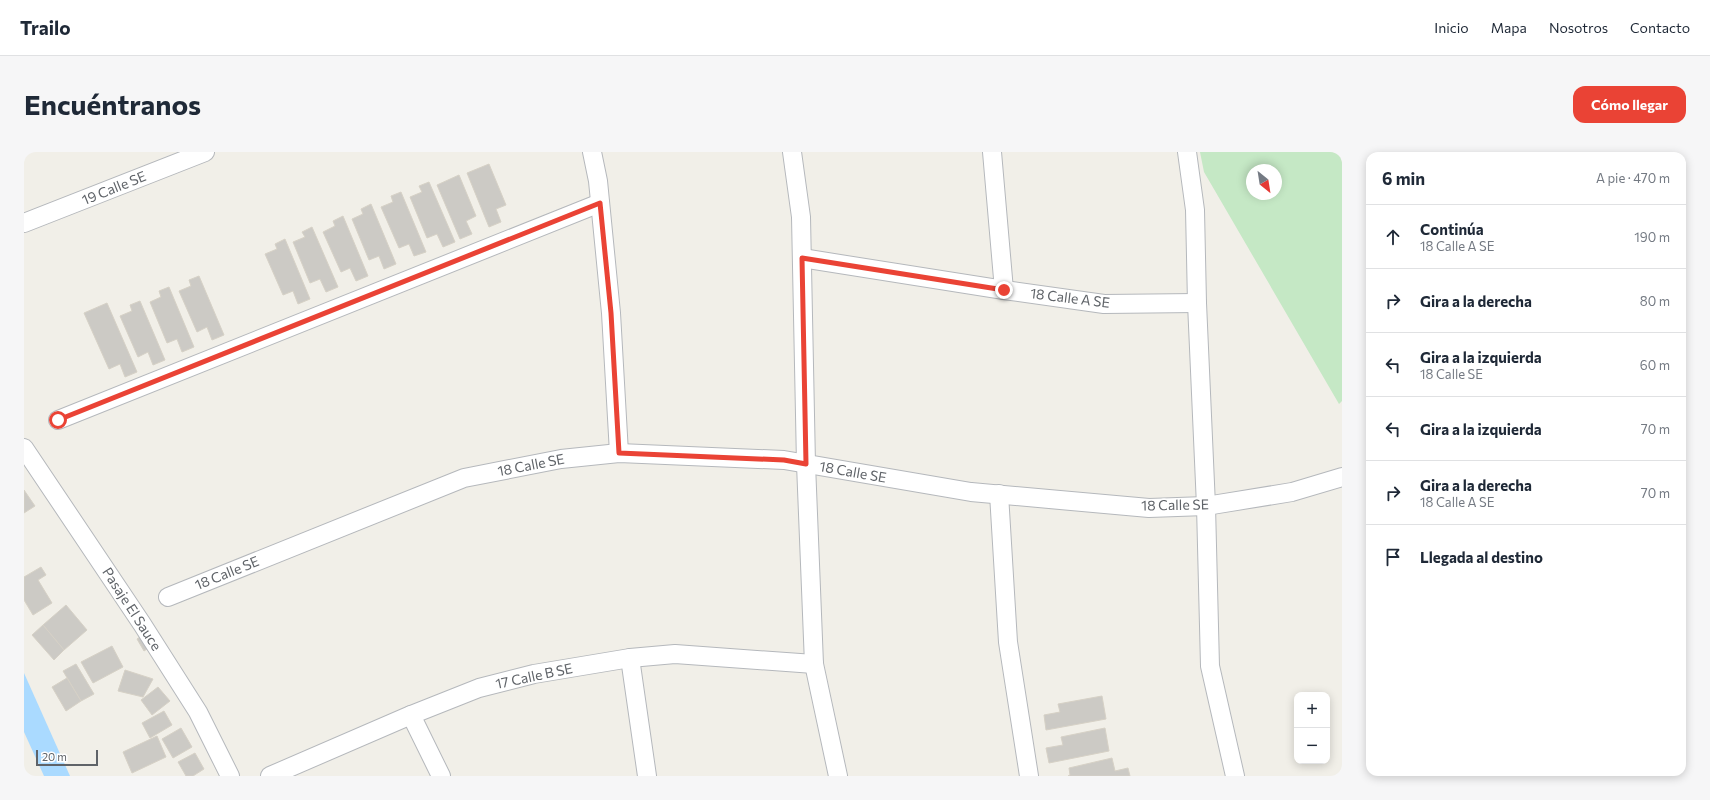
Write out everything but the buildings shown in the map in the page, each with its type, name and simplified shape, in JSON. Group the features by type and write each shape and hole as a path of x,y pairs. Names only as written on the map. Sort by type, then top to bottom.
{"street":[{"name":"19 Calle SE","path":"24,224 205,152"},
{"path":"592,152 598,181 611,313 619,453"},
{"path":"792,152 801,217 806,464 814,664 838,776"},
{"path":"992,152 1004,290"},
{"path":"1187,152 1195,210 1197,303 1206,506 1210,666 1235,776"},
{"path":"58,420 600,203"},
{"name":"18 Calle A SE","path":"802,258 1004,290 1104,304 1197,303"},
{"name":"Pasaje El Sauce","path":"24,448 142,624 198,712 230,776"},
{"name":"18 Calle SE","path":"168,596 464,478 561,459 619,453 784,460 971,492 1149,508 1206,506 1292,492 1342,478"},
{"path":"999,494 1008,642 1029,776"},
{"name":"17 Calle B SE","path":"270,776 411,715 479,688 534,674 630,658 674,654 814,664"},
{"path":"630,658 647,776"},
{"path":"411,715 441,776"}],"green space":[{"path":"1200,152 1342,152 1342,401 1339,404 1204,172"}],"water":[{"path":"24,673 70,776 44,776 24,732"}],"route":[{"path":"58,420 600,203 611,313 619,453 784,460 806,464 802,258 1004,290"}]}
